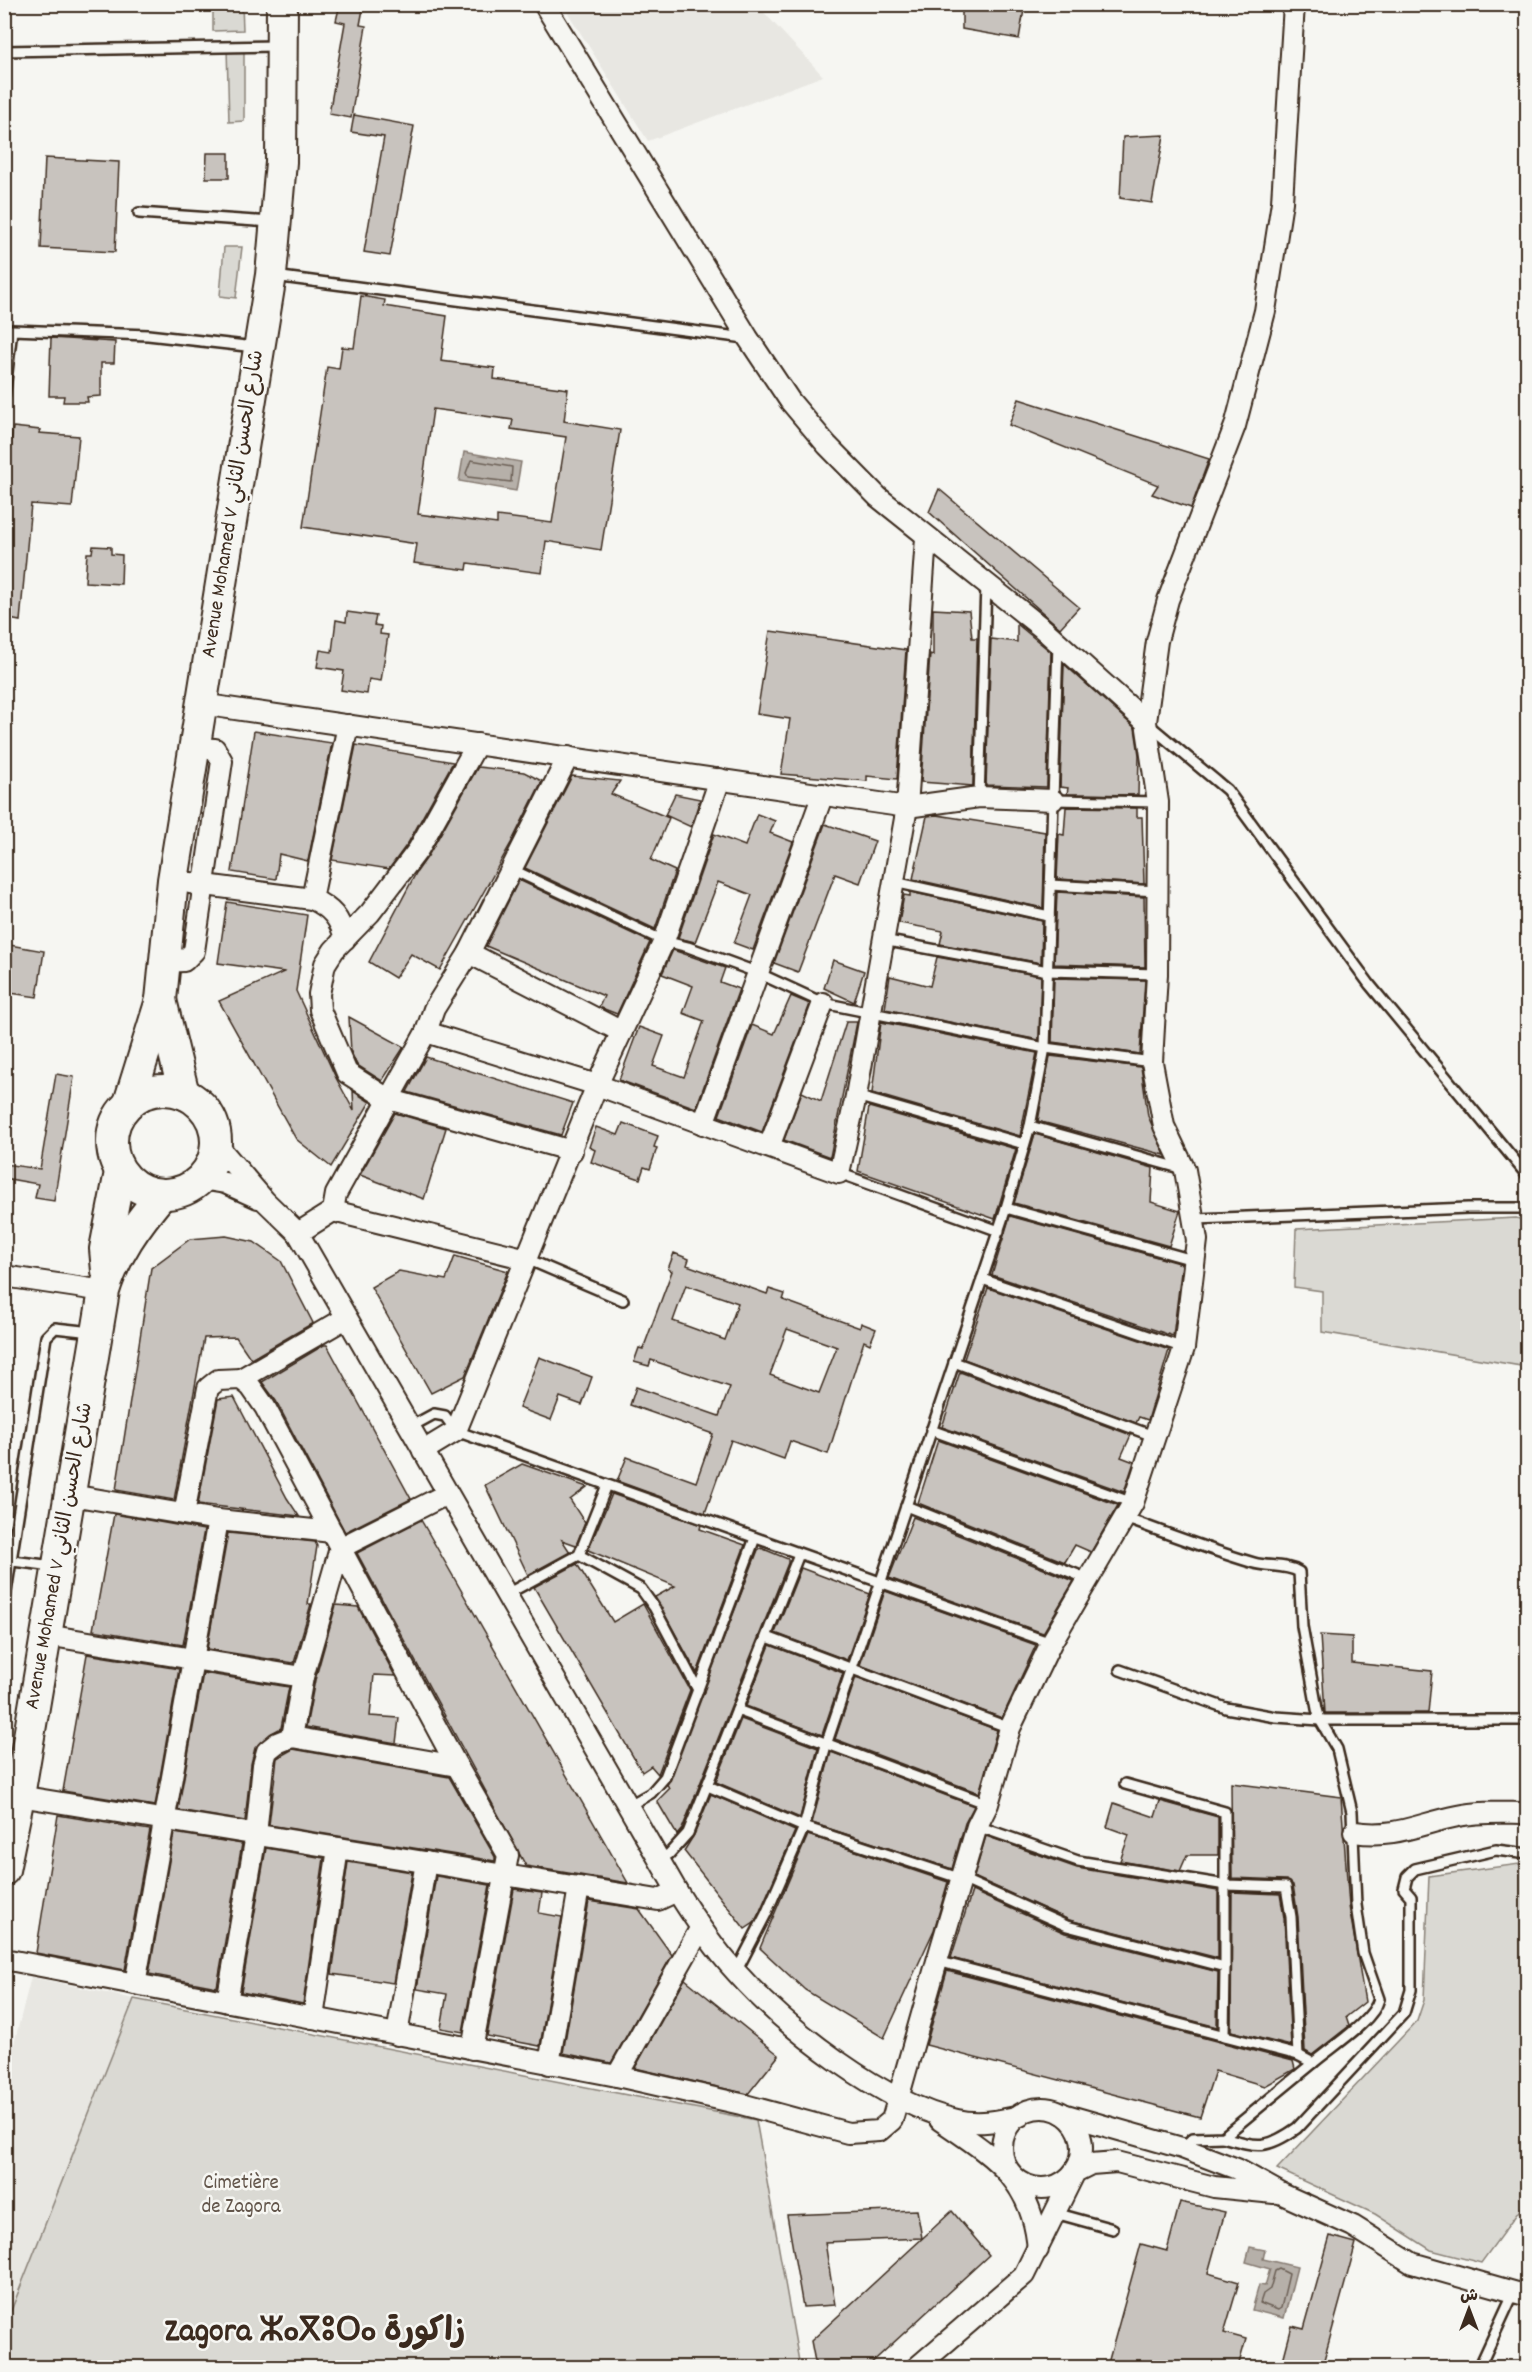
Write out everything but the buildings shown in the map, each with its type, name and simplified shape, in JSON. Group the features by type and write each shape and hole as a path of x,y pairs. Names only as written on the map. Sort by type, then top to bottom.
{"main road":[{"name":"Avenue Mohamed V شارع الحسن الثاني","path":"6,1853 71,1495 106,1284 105,1249 120,1172 111,1143 113,1128 119,1114 129,1103 161,1000 173,880 271,275 282,145 282,4"},
{"name":"Avenue Mohamed V شارع الحسن الثاني","path":"161,1000 184,1094"},
{"path":"120,1172 139,1187 162,1194 177,1193 201,1179 212,1163 217,1146 215,1129 209,1114 198,1102 184,1094 170,1090 156,1090 129,1103"},
{"name":"Avenue Mohamed V شارع الحسن الثاني","path":"106,1284 135,1228 162,1194"}],"street":[{"path":"544,4 748,338 790,401 827,445 878,498 1058,644 1146,722"},
{"path":"4,1959 616,2076 741,2104 848,2133 867,2133 887,2126 892,2120 977,1826 988,1804 1010,1728 1051,1643 1129,1511 1156,1437 1184,1348 1197,1240 1196,1219 1189,1197 1185,1170 1164,1126 1152,1062 1157,974 1158,802 1146,722 1156,640 1168,600 1234,426 1265,311 1282,202 1294,4"},
{"path":"426,1032 597,1085 839,1173 856,1096 907,807 926,538"},
{"path":"201,704 907,807 979,797 1053,800"},
{"path":"312,899 348,725"},
{"path":"477,744 417,850 370,913 325,964 320,986 320,1010 347,1073 388,1099 572,1151"},
{"path":"164,962 180,962 192,955 222,761 215,749 194,748"},
{"path":"333,1211 336,1194 426,1032 434,1009 469,953 568,757"},
{"path":"423,1451 456,1431 597,1085 664,941 720,779"},
{"path":"703,1124 756,972 823,794"},
{"path":"173,880 312,899 329,907 343,930 345,939"},
{"path":"469,953 622,1032"},
{"path":"769,1147 823,1003"},
{"path":"217,1146 265,1201 298,1233 677,1892 700,1929 736,1972 777,2011 842,2063 898,2098 928,2112 958,2121 978,2122 1020,2116 1040,2108 1182,2148 1237,2169 1282,2194 1353,2226 1412,2263 1520,2295"},
{"path":"201,1179 225,1183 265,1201"},
{"path":"298,1233 333,1211 527,1259"},
{"path":"4,1276 106,1284"},
{"path":"184,1514 208,1388 218,1380 241,1379 346,1318"},
{"path":"241,1379 252,1388 265,1407 457,1766 508,1855 472,2049"},
{"path":"71,1495 336,1540 447,1494"},
{"path":"135,1984 218,1520"},
{"path":"292,1737 303,1677 336,1540"},
{"path":"46,1635 303,1677"},
{"path":"227,2002 256,1835 263,1766 267,1751 277,1743 292,1737 457,1766"},
{"path":"14,1801 164,1820 658,1900 677,1892"},
{"path":"1354,1832 1378,1835 1400,1833 1458,1816 1527,1813"},
{"path":"313,2018 338,1848"},
{"path":"397,2034 426,1862"},
{"path":"549,2064 579,1887"},
{"path":"616,2076 700,1929"},
{"path":"928,2112 972,2142 1025,2185 1039,2188 1053,2187 1065,2182 1075,2172 1091,2164 1117,2162 1233,2190 1282,2194"},
{"path":"916,2367 1011,2288 1023,2275 1038,2250 1081,2160 1083,2146 1080,2133 1064,2114"},
{"path":"1020,2116 1008,2127 1003,2139 1002,2153 1006,2166 1032,2210 1038,2250"},
{"path":"1173,2177 1182,2148"}],"lane":[{"path":"4,51 283,45"},
{"path":"139,213 277,222"},
{"path":"271,275 748,338"},
{"path":"4,321 12,330 148,335 260,347"},
{"path":"4,398 12,330"},
{"path":"979,797 986,585"},
{"path":"736,1972 766,1914 804,1827 826,1744 999,1231 1030,1126 1045,1048 1058,644"},
{"path":"1146,722 1227,790 1370,985 1526,1174"},
{"path":"1053,800 1158,802"},
{"path":"511,869 664,941 688,947 756,972 823,1003 1045,1048 1152,1062"},
{"path":"894,882 1049,916"},
{"path":"1050,885 1156,891"},
{"path":"884,940 1048,971 1157,974"},
{"path":"856,1096 1023,1144"},
{"path":"1030,1126 1185,1170"},
{"path":"839,1173 999,1231"},
{"path":"1006,1208 1193,1260"},
{"path":"1196,1219 1468,1208 1527,1208"},
{"path":"527,1259 623,1300"},
{"path":"982,1279 1184,1348"},
{"path":"4,1605 46,1337 50,1331 61,1327 97,1333"},
{"path":"954,1362 1156,1437"},
{"path":"410,1427 434,1414 445,1416 456,1431 1051,1643"},
{"path":"931,1430 1129,1511 1219,1552 1259,1564 1299,1572 1302,1626 1320,1720 1337,1749 1352,1812 1356,1905 1363,1953 1379,1999 1372,2013 1364,2021 1222,2137"},
{"path":"505,1595 579,1555 607,1485"},
{"path":"906,1506 1088,1579"},
{"path":"628,1806 651,1793 665,1777 755,1538"},
{"path":"658,1860 669,1854 687,1833 708,1786 799,1554"},
{"path":"579,1555 641,1589 654,1607 698,1690"},
{"path":"12,1561 58,1567"},
{"path":"767,1637 1010,1728"},
{"path":"1120,1670 1226,1708 1276,1718 1527,1720"},
{"path":"737,1710 988,1804"},
{"path":"1125,1784 1225,1812 1224,2036"},
{"path":"708,1786 804,1827 962,1879 1066,1926 1225,1967"},
{"path":"977,1826 1078,1861 1226,1885 1282,1887 1288,1890 1298,2055"},
{"path":"1182,2148 1193,2138 1222,2137 1253,2146 1265,2146 1278,2141 1297,2128 1404,2013 1411,1990 1412,1897 1404,1888 1407,1877 1415,1869 1496,1850 1527,1854"},
{"path":"937,1961 1298,2055 1312,2062"},
{"path":"1055,2213 1113,2229"},
{"path":"1479,2367 1520,2295"}],"shaded area":[{"path":"563,5 757,5 823,76 648,141"},
{"path":"31,1977 134,1999 5,2326 5,2079"}],"green space":[{"path":"213,5 242,5 243,30 213,31"},
{"path":"244,47 244,121 229,122 227,48"},
{"path":"224,247 242,247 236,298 220,296"},
{"path":"1516,1218 1527,1221 1527,1367 1322,1332 1322,1291 1294,1287 1296,1229"},
{"path":"1527,1863 1527,2200 1481,2263 1431,2250 1375,2214 1277,2169 1417,2021 1424,2000 1429,1876"},
{"name":"Cimetière de Zagora","path":"134,1999 756,2120 800,2367 5,2367 5,2326"}],"water":[{"path":"464,452 521,462 516,491 459,481"},
{"path":"1250,2247 1265,2250 1263,2259 1297,2267 1284,2318 1252,2310 1259,2285 1265,2286 1270,2269 1246,2262"}],"district":[{"name":"Zagora ⵣⴰⴳⵓⵔⴰ زاكورة","path":"315,2333"}]}
